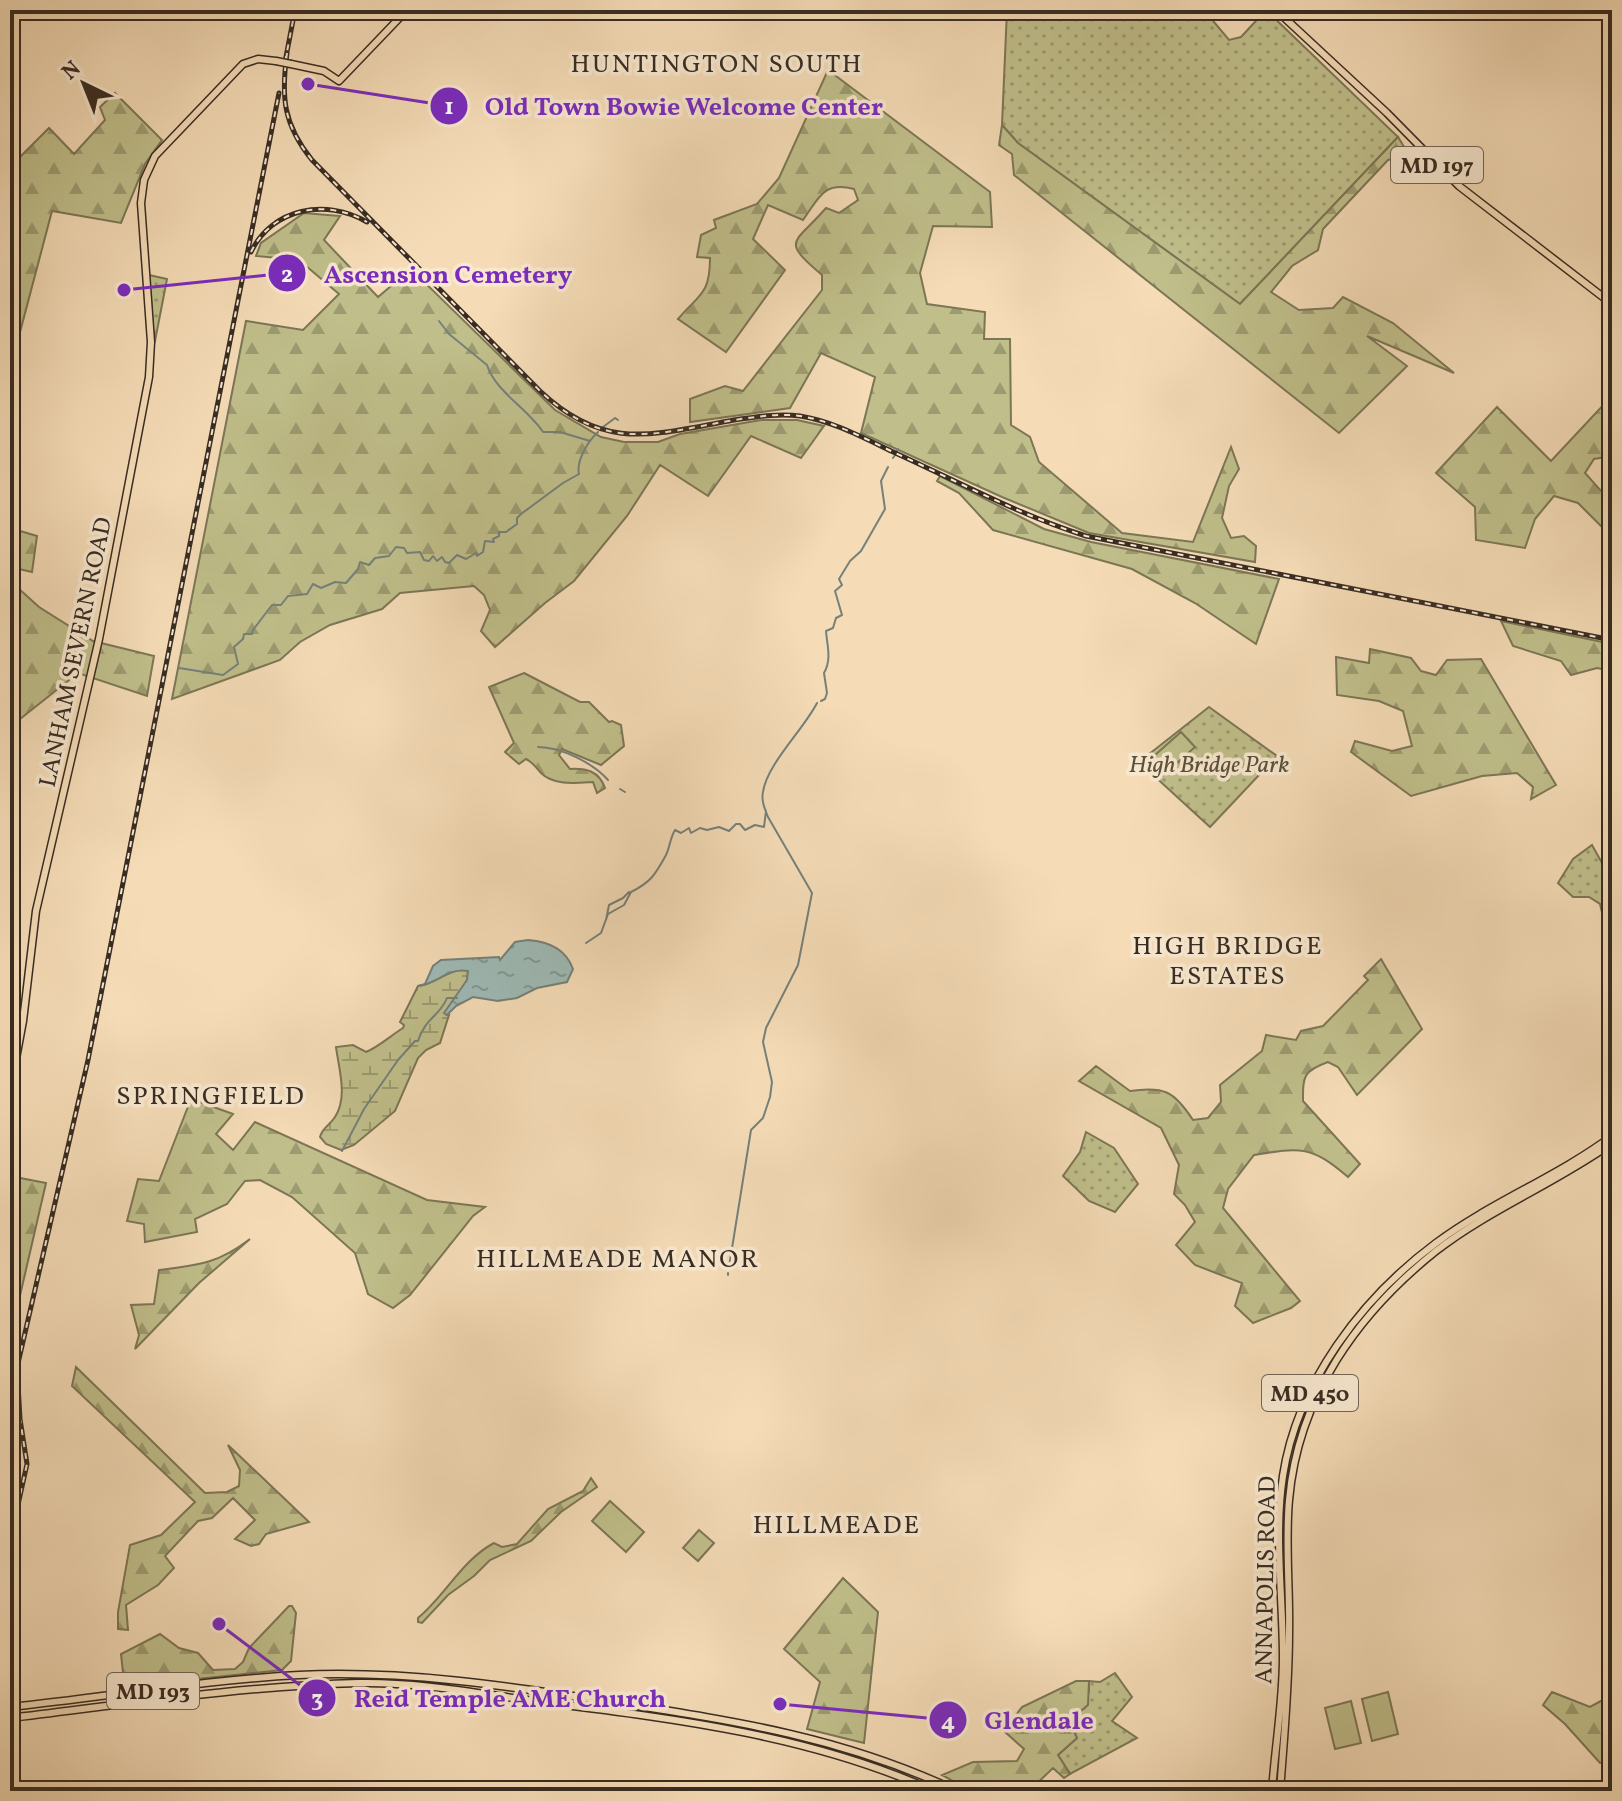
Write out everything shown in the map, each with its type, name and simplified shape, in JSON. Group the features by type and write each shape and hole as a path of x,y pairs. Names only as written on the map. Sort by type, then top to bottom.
{"main road":[{"name":"LANHAM SEVERN ROAD","path":"10,1091 23,1021 36,911 99,639 151,362 141,203 146,172 157,153 243,64 258,59 276,61 324,71 339,81 407,10"},
{"name":"MD 197","path":"1276,10 1387,113 1459,186 1612,304"},
{"name":"ANNAPOLIS ROAD","path":"1272,1791 1283,1661 1280,1504 1293,1437 1308,1397 1348,1331 1378,1296 1416,1260 1464,1225 1612,1136"},
{"name":"ANNAPOLIS ROAD","path":"1280,1791 1289,1661 1288,1503 1299,1440 1323,1382 1364,1320 1398,1284 1436,1251 1612,1143"},
{"name":"MD 193","path":"10,1707 296,1675 373,1674 449,1678 564,1693 775,1728 878,1757 957,1791"},
{"name":"MD 193","path":"10,1718 293,1686 388,1684 580,1707 766,1736 844,1756 934,1791"}],"green space":[{"path":"1007,10 1204,10 1229,40 1241,37 1266,10 1398,137 1240,304 1018,143 1002,125"},
{"path":"828,70 990,192 992,227 933,226 920,273 927,304 985,312 984,339 1010,339 1011,425 1030,437 1039,462 1122,533 1193,542 1231,447 1239,469 1229,486 1222,518 1231,538 1244,536 1256,546 1255,562 1089,533 861,433 875,377 821,353 790,408 690,422 690,399 725,386 743,391 822,290 822,275 800,255 796,242 826,208 839,213 858,200 854,189 828,189 803,220 768,205 753,239 785,270 726,352 678,319 702,293 708,280 710,258 697,257 701,235 716,228 714,220 757,204 779,178"},
{"path":"115,93 162,140 145,164 121,223 52,211 15,351 10,350 10,167 49,128 74,154 105,120 100,107"},
{"path":"1002,125 1018,143 1240,304 1398,137 1409,155 1388,160 1323,229 1318,250 1292,266 1271,292 1299,310 1333,308 1343,297 1393,323 1454,373 1367,336 1407,366 1339,433 1014,175 1012,154 999,145"},
{"path":"304,213 340,216 324,240 378,297 411,269 555,410 601,437 624,442 658,442 680,434 761,420 797,420 824,426 801,458 751,436 708,496 660,465 627,516 574,581 495,647 481,631 490,610 484,595 474,586 400,593 382,609 330,625 300,642 280,660 172,699 246,321 303,330 339,294 299,260 256,256 261,243"},
{"path":"149,275 167,279 155,341 154,340"},
{"path":"1607,401 1612,405 1612,456 1594,459 1585,473 1601,491 1612,496 1612,525 1606,531 1578,503 1554,496 1535,519 1525,548 1476,540 1475,507 1436,473 1497,407 1551,461"},
{"path":"940,476 1044,529 1091,542 1279,579 1256,644 1195,603 1132,569 993,530 959,493 937,481"},
{"path":"10,528 37,536 32,572 10,567"},
{"path":"18,588 39,607 93,641 154,656 147,696 78,673 10,727 10,637 14,616 10,610 10,595"},
{"path":"1501,621 1612,644 1612,671 1597,668 1571,675 1561,661 1513,646"},
{"path":"1370,649 1411,658 1421,671 1436,675 1447,660 1481,659 1556,785 1531,799 1533,787 1517,773 1482,776 1411,796 1351,752 1355,741 1392,751 1412,746 1403,711 1379,701 1337,695 1336,657 1369,663"},
{"path":"524,673 580,702 589,702 609,722 621,725 624,746 601,765 562,749 559,755 570,769 596,774 605,788 597,793 593,782 552,780 526,759 519,764 505,752 514,743 489,687"},
{"name":"High Bridge Park","path":"1209,707 1277,756 1210,827 1139,762"},
{"path":"1181,732 1195,747 1160,778 1146,763"},
{"path":"1592,845 1612,881 1612,921 1604,921 1600,904 1589,897 1573,897 1558,883 1573,859"},
{"path":"1381,959 1422,1029 1357,1095 1338,1067 1328,1062 1309,1072 1303,1086 1303,1101 1360,1164 1348,1177 1325,1159 1305,1151 1254,1155 1228,1189 1223,1208 1300,1301 1291,1308 1253,1323 1235,1306 1242,1283 1195,1265 1176,1245 1195,1222 1174,1194 1179,1165 1161,1128 1079,1081 1096,1066 1130,1091 1160,1090 1174,1097 1193,1120 1208,1118 1221,1102 1220,1085 1262,1051 1266,1035 1296,1040 1301,1031 1323,1026 1368,980 1364,976"},
{"path":"463,969 468,971 467,980 447,1015 440,1043 418,1058 395,1111 354,1145 341,1150 326,1144 321,1134 335,1117 341,1101 342,1083 336,1047 353,1045 366,1052 376,1047 403,1028 400,1022 418,986"},
{"path":"191,1099 233,1114 216,1134 233,1150 255,1122 427,1200 485,1207 473,1216 410,1295 393,1308 368,1294 355,1253 292,1197 260,1180 245,1181 227,1204 195,1219 197,1232 145,1242 144,1224 127,1221 138,1179 159,1181"},
{"path":"1086,1132 1114,1148 1138,1184 1115,1212 1089,1201 1063,1176 1080,1152"},
{"path":"10,1176 46,1183 10,1339"},
{"path":"250,1239 199,1283 135,1349 139,1335 131,1305 154,1304 159,1270 207,1262"},
{"path":"76,1367 205,1493 227,1492 239,1486 240,1470 228,1445 309,1522 266,1534 259,1544 251,1546 235,1539 255,1520 233,1498 212,1518 198,1521 165,1556 174,1568 158,1585 126,1605 128,1630 118,1629 118,1612 130,1545 161,1535 195,1502 72,1386"},
{"path":"591,1478 597,1487 561,1512 531,1541 490,1560 448,1595 422,1623 418,1622 418,1618 472,1559 494,1543 502,1547 517,1544 548,1509 583,1491"},
{"path":"610,1501 644,1532 626,1552 592,1521"},
{"path":"699,1530 714,1543 698,1561 683,1548"},
{"path":"843,1578 878,1612 864,1743 807,1729 820,1682 784,1649"},
{"path":"289,1606 296,1613 291,1661 282,1670 131,1686 124,1682 121,1654 160,1634 179,1648 198,1653 213,1670 235,1669 243,1662 249,1648"},
{"path":"1115,1673 1132,1697 1112,1721 1137,1738 1070,1774 1058,1755 1077,1738 1069,1721 1089,1692 1089,1681 1100,1682"},
{"path":"1076,1681 1089,1681 1088,1705 1069,1721 1077,1738 1058,1755 1070,1774 1064,1778 1053,1768 1029,1791 971,1791 942,1775 973,1762 1017,1761 1024,1749 1004,1731 1022,1707"},
{"path":"1388,1692 1398,1734 1372,1741 1362,1699"},
{"path":"1552,1692 1590,1707 1612,1695 1612,1760 1600,1763 1543,1705"},
{"path":"1351,1701 1361,1743 1335,1749 1325,1708"}],"water":[{"path":"528,940 550,945 562,952 573,969 567,982 537,988 517,998 498,1001 473,997 447,1015 444,1013 467,980 468,971 454,971 425,985 418,986 425,984 433,966 441,960 499,957 500,960 515,942"}],"waterway":[{"path":"439,321 449,334 487,365 504,392 543,432 560,432 590,441"},
{"path":"603,427 615,418 618,420"},
{"path":"179,668 223,675 238,664 234,647 244,634 252,634 272,605 281,605 288,596 307,594 313,584 321,588 335,582 346,583 360,562 369,565 375,558 389,556 396,547 404,548 407,553 420,552 424,560 429,561 433,556 437,561 442,557 449,563 457,555 466,559 476,553 477,556 483,552 485,541 494,542 499,532 506,532 517,524 521,514 579,474 579,463 598,432"},
{"path":"821,701 827,693 824,673 828,657 826,631 833,628 836,618 842,615 835,591 842,585 839,579 850,561 861,551 885,509 881,481 888,467"},
{"path":"729,1267 751,1130 763,1118 770,1097 772,1082 763,1042 766,1028 798,965 812,893 768,817 763,792 778,758 817,703"},
{"path":"538,747 576,757 608,780"},
{"path":"620,789 625,792"},
{"path":"586,943 601,933 608,914 624,905 631,892 655,873 675,830 681,833 689,828 691,833 700,828 719,827 729,831 736,824 745,830 755,825 764,827 766,811"},
{"path":"606,920 609,905 629,892"},
{"path":"342,1151 364,1109 398,1060 418,1041 424,1027 447,998 457,998"}],"railway":[{"path":"285,62 295,10"},
{"path":"287,53 284,83 286,110 295,134 312,160 540,391 564,411 587,424 632,434 767,416 812,418 858,435 1012,508 1086,536 1612,640"},
{"path":"10,1398 88,1060 279,93"},
{"path":"251,252 272,225 302,212 335,210 367,222"},
{"path":"10,1541 27,1464 18,1384"}],"place":[{"name":"Old Town Bowie Welcome Center","path":"308,84"},
{"name":"Ascension Cemetery","path":"124,290"},
{"name":"Reid Temple AME Church","path":"219,1624"},
{"name":"Glendale","path":"780,1704"}],"district":[{"name":"HUNTINGTON SOUTH","path":"717,63"},
{"name":"HIGH BRIDGE ESTATES","path":"1228,960"},
{"name":"SPRINGFIELD","path":"211,1095"},
{"name":"HILLMEADE MANOR","path":"618,1258"},
{"name":"HILLMEADE","path":"837,1524"}]}
